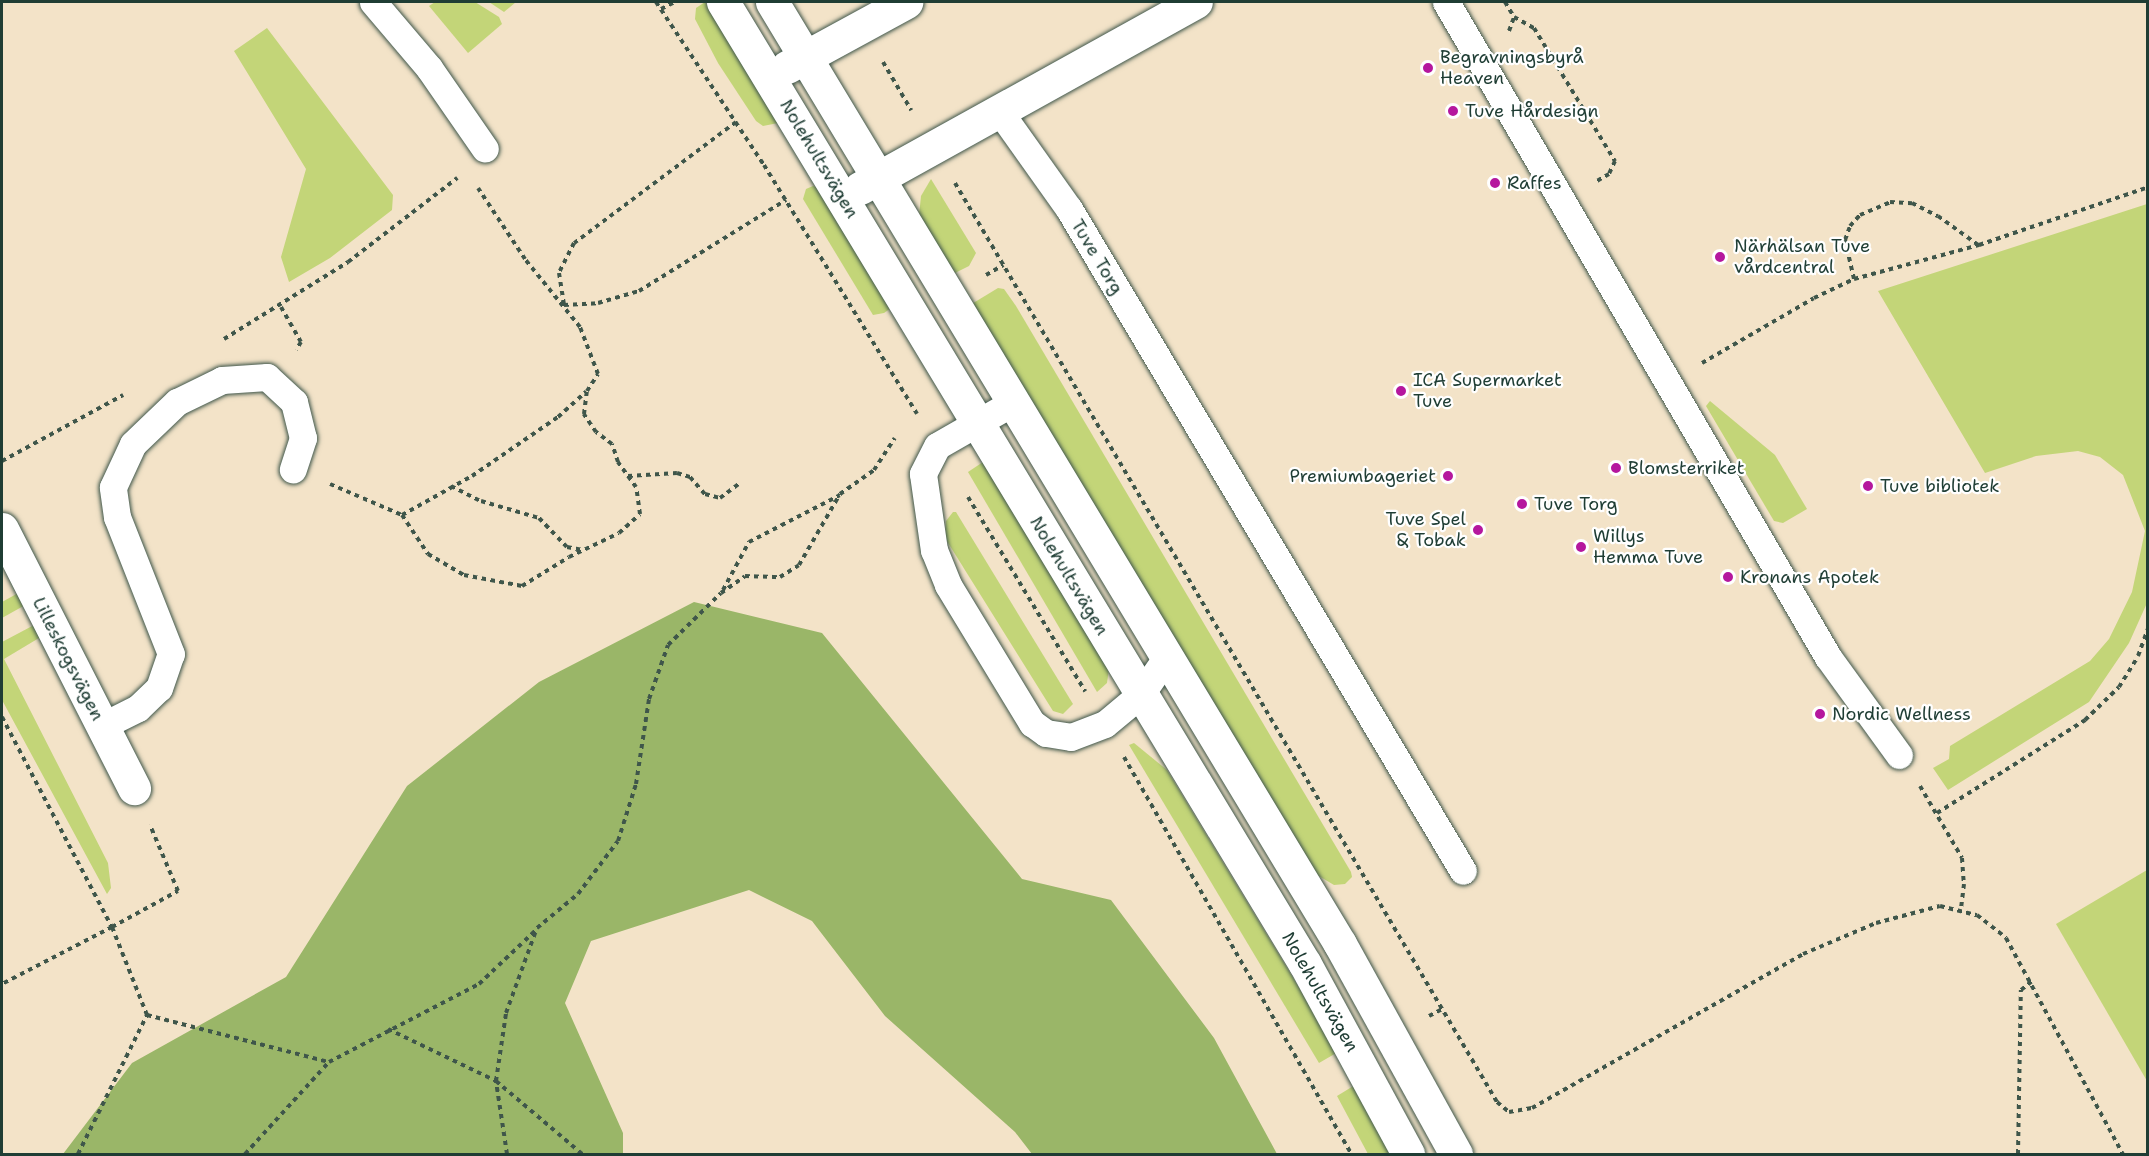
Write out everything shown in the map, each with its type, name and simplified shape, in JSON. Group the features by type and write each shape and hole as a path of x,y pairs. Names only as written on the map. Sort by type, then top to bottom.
{"street":[{"name":"Nolehultsvägen","path":"723,2 1305,964 1408,1155"},
{"path":"772,2 1340,944 1456,1155"},
{"path":"769,77 906,2"},
{"path":"843,198 1196,2"},
{"name":"Lilleskogsvägen","path":"2,529 135,788"}],"lane":[{"path":"373,2 429,68 485,150"},
{"path":"1446,2 1828,657 1899,755"},
{"name":"Tuve Torg","path":"1000,112 1069,209 1462,871"},
{"path":"102,726 138,708 159,687 171,654 117,517 113,487 133,444 177,402 222,380 267,377 294,402 303,438 293,469"},
{"path":"1012,403 937,446 923,474 923,492 934,550 948,585 1032,723 1046,733 1071,737 1105,724 1141,694 1166,658"}],"path":[{"path":"656,2 786,200 921,419 1105,724 1352,1155"},
{"path":"661,9 675,2"},
{"path":"1505,2 1514,17 1534,28 1615,161 1610,174 1562,201"},
{"path":"564,304 559,273 574,243 736,122"},
{"path":"256,321 348,262 466,171 485,150"},
{"path":"402,514 472,476 558,417 587,392 598,374 592,351 564,304 525,259 466,171"},
{"path":"1668,384 1814,298 1854,279 1979,245 2148,187"},
{"path":"564,304 598,303 639,291 786,200"},
{"path":"1854,279 1845,240 1850,226 1860,215 1890,202 1921,207 1979,245"},
{"path":"1003,265 1497,1102 1509,1112 1532,1108 1803,954 1922,909 1960,909 1977,915 2006,938 2032,981 2123,1155"},
{"path":"281,307 301,342"},
{"path":"293,469 402,514 428,554 464,575 522,586 584,550 619,533 640,514 636,487 612,444 597,432 584,414 587,392"},
{"path":"2,461 95,411"},
{"path":"721,593 749,542 840,494 874,470 891,441 921,419"},
{"path":"628,476 677,473 690,477 705,494 720,498 741,482"},
{"path":"450,486 482,501 539,518 567,547 584,550"},
{"path":"245,1155 329,1062 388,1029 479,984 537,928 578,894 618,841 636,784 649,699 668,645 721,593 745,576 780,577 799,565 840,494"},
{"path":"1937,813 2085,720 2118,687 2138,656 2148,629"},
{"path":"2,717 112,927 147,1016 78,1155"},
{"path":"1899,755 1937,813 1962,858 1964,884 1960,909"},
{"path":"2,984 178,891 135,788"},
{"path":"507,1155 496,1081 506,1013 537,928"},
{"path":"2018,1155 2022,990 2032,981"},
{"path":"147,1016 329,1062"},
{"path":"388,1029 496,1081 582,1155"}],"green space":[{"path":"435,2 475,2 499,17 502,24 468,53 429,6"},
{"path":"489,2 516,2 504,12"},
{"path":"705,2 778,123 763,126 756,121 718,63 695,19 696,8"},
{"path":"267,28 393,195 392,210 330,258 289,282 281,257 306,169 234,51"},
{"path":"931,179 976,253 969,266 951,275 919,216 921,196"},
{"path":"813,186 819,188 891,308 884,313 873,315 803,199 806,189"},
{"path":"2147,204 2147,603 2129,643 2089,702 1948,790 1933,768 1949,759 1950,746 2090,661 2109,639 2132,592 2145,531 2123,475 2100,457 2078,451 2036,456 1985,473 1878,291"},
{"path":"998,288 1004,289 1016,306 1351,872 1352,877 1345,884 1334,885 1312,872 970,305"},
{"path":"1710,401 1775,455 1807,509 1783,523 1774,521 1706,406"},
{"path":"983,462 1109,668 1107,683 1097,692 968,472"},
{"path":"953,512 956,512 1073,704 1063,714 1053,711 945,538 946,521"},
{"path":"20,592 27,604 2,618 2,602"},
{"path":"694,602 822,633 1022,879 1111,900 1214,1038 1277,1154 1032,1154 1015,1132 885,1016 812,921 749,890 591,941 565,1003 623,1133 623,1154 63,1154 132,1063 286,977 407,786 539,682"},
{"path":"36,624 44,635 4,659 108,863 111,888 107,894 2,700 2,642"},
{"path":"1134,743 1167,770 1338,1052 1319,1063 1129,745"},
{"path":"2147,870 2147,1081 2056,924"},
{"path":"1355,1085 1392,1154 1368,1154 1337,1096"}],"place":[{"name":"Begravningsbyrå Heaven","path":"1428,68"},
{"name":"Tuve Hårdesign","path":"1453,111"},
{"name":"Raffes","path":"1495,183"},
{"name":"Närhälsan Tuve vårdcentral","path":"1720,257"},
{"name":"ICA Supermarket Tuve","path":"1401,391"},
{"name":"Blomsterriket","path":"1616,468"},
{"name":"Premiumbageriet","path":"1448,476"},
{"name":"Tuve bibliotek","path":"1868,486"},
{"name":"Tuve Torg","path":"1522,504"},
{"name":"Tuve Spel & Tobak","path":"1478,530"},
{"name":"Willys Hemma Tuve","path":"1581,547"},
{"name":"Kronans Apotek","path":"1728,577"},
{"name":"Nordic Wellness","path":"1820,714"}]}
